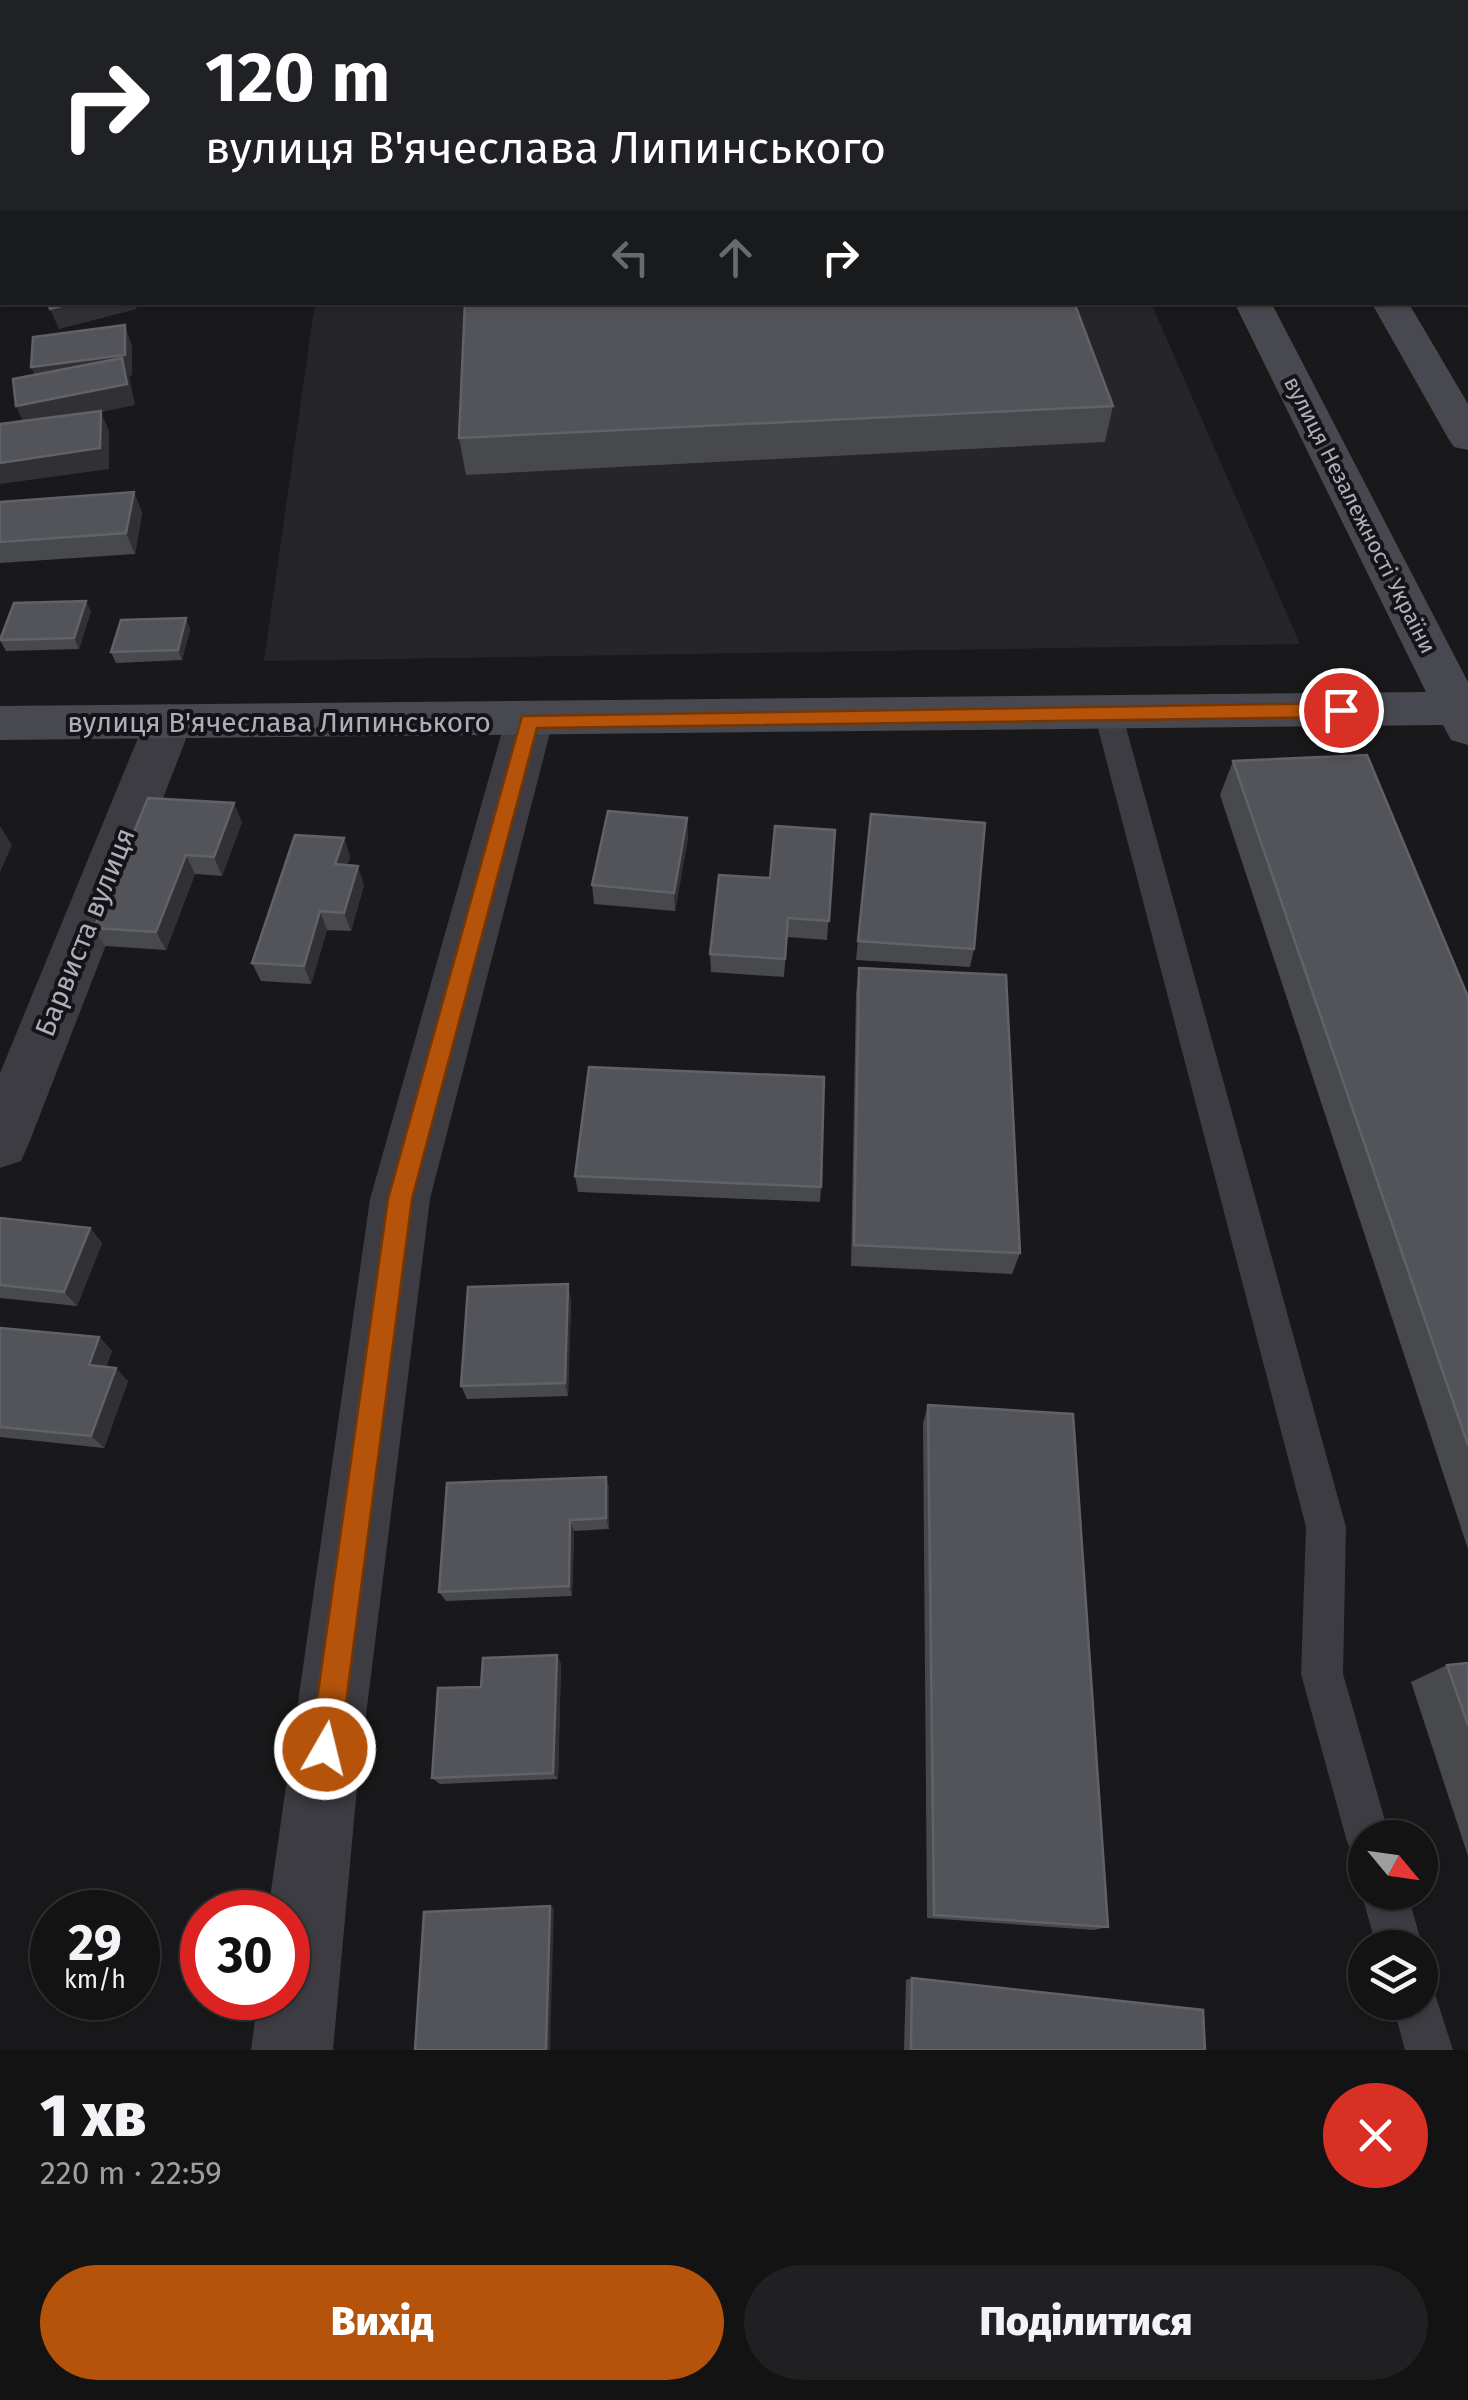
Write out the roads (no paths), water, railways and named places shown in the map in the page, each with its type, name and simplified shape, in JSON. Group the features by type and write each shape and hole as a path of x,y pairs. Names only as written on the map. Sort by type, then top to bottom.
{"street":[{"name":"вулиця Незалежності України","path":"1254,305 1463,718"},
{"path":"1391,305 1468,438"},
{"name":"вулиця В'ячеслава Липинського","path":"0,723 1108,713 1463,718"},
{"name":"Барвиста вулиця","path":"0,1143 169,721"},
{"path":"292,2050 320,1788 400,1199 529,721"}],"lane":[{"path":"1108,713 1326,1526 1322,1674 1363,1820"},
{"path":"1421,2020 1429,2050"}]}
